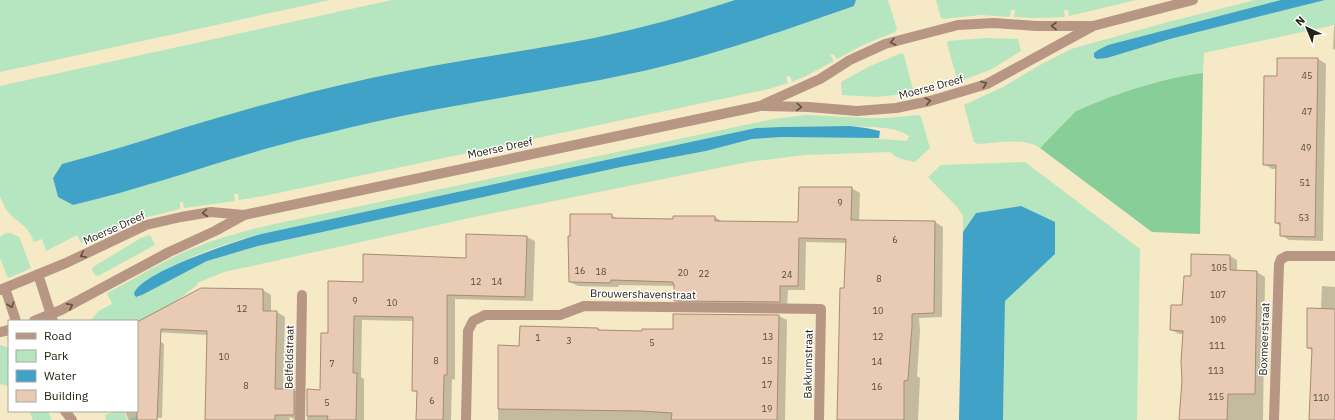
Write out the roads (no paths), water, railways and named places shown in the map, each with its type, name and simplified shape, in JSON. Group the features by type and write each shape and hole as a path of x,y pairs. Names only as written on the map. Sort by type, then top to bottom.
{"street":[{"name":"Moerse Dreef","path":"760,106 857,110 896,108 930,101 987,84 1093,26 1193,0"},
{"name":"Moerse Dreef","path":"40,320 52,318 62,310 169,252 215,231 244,215 760,106 820,79 850,60 885,44 958,25 994,23 1036,26 1093,26"},
{"name":"Moerse Dreef","path":"3,289 66,263 146,225 211,212 244,215"},
{"name":"Boxmeerstraat","path":"1274,420 1278,264 1281,259 1287,256 1335,256"},
{"path":"38,274 52,318"},
{"path":"3,289 16,320"},
{"name":"Belfeldstraat","path":"300,420 302,295"},
{"name":"Brouwershavenstraat","path":"466,420 468,331 473,320 485,315 560,316 584,306 821,309"},
{"name":"Bakkumstraat","path":"819,420 821,309"},
{"path":"65,412 72,420"}],"water":[{"path":"735,0 856,0 854,6 743,44 658,68 374,122 276,146 124,192 73,205 58,197 53,178 62,164 230,114 371,78 612,34 665,21"},
{"path":"1281,0 1325,0 1170,39 1107,58 1097,59 1094,57 1094,53 1108,45"},
{"path":"850,126 880,131 879,138 783,137 752,139 706,151 621,167 258,246 207,261 142,295 136,297 134,294 140,286 152,277 170,267 212,250 261,234 756,128"},
{"path":"1021,206 1055,222 1055,254 1005,301 1003,420 959,420 963,232 976,213"}]}
